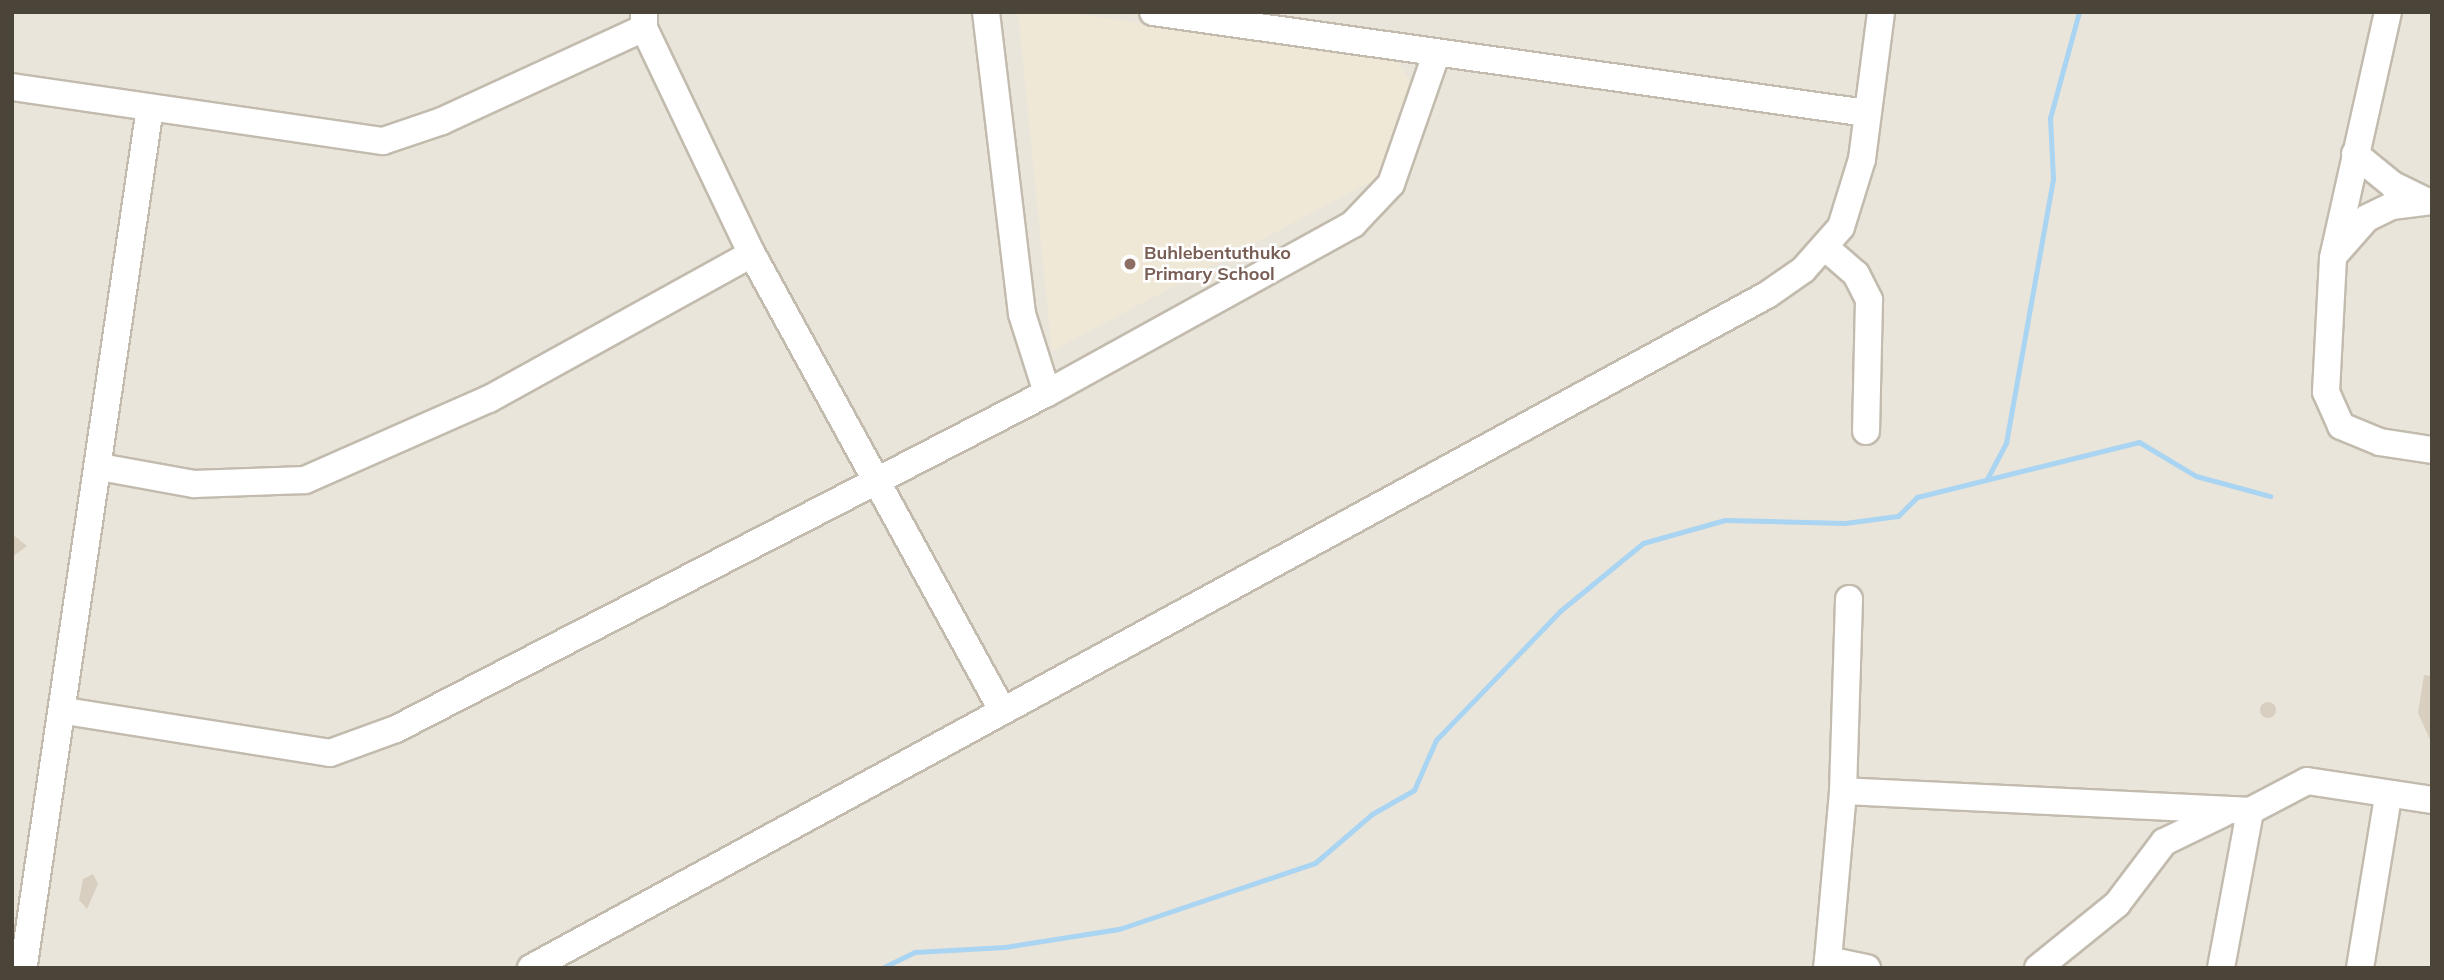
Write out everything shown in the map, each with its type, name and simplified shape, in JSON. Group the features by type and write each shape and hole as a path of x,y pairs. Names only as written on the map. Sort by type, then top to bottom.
{"street":[{"path":"986,12 1022,314 1047,393"},
{"path":"1153,12 1436,55 1866,113"},
{"path":"531,968 1001,708 1731,316 1826,248 1852,197 1881,12"},
{"path":"2388,12 2333,258 2326,366 2330,412 2359,436 2432,450"},
{"path":"12,87 358,142 393,140 644,20 752,254 1001,708"},
{"path":"65,712 330,753 351,747 876,483 1047,393 1373,208 1402,160 1436,55"},
{"path":"27,965 150,108"},
{"path":"2355,154 2393,185 2429,201"},
{"path":"2333,258 2367,218 2429,201"},
{"path":"1826,248 1856,274 1869,300 1866,431"},
{"path":"100,467 194,484 305,480 489,399 752,254"},
{"path":"1849,599 1843,791 1827,964 1867,968"},
{"path":"2039,968 2117,904 2164,842 2307,781 2388,797 2432,800"},
{"path":"1843,791 2239,811"},
{"path":"2360,968 2388,797"},
{"path":"2221,968 2239,811"}],"shaded area":[{"path":"12,12 2432,12 2432,968 12,968"},
{"name":"Buhlebentuthuko Primary School","path":"1018,12 1061,12 1396,59 1409,80 1398,153 1381,176 1052,351"}],"building":[{"path":"12,534 27,546 12,557"},
{"path":"2424,675 2432,676 2432,744 2418,713"},
{"path":"2265,702 2271,702 2276,710 2274,716 2265,718 2260,713 2260,707"},
{"path":"93,874 98,884 87,909 79,900 83,879"}],"waterway":[{"path":"1987,479 2006,443 2053,179 2050,118 2079,12"},
{"path":"882,968 915,952 1005,947 1119,929 1315,863 1372,814 1414,790 1436,740 1560,611 1643,543 1725,520 1845,523 1898,516 1917,497 2139,442 2196,476 2270,496"}],"place":[{"name":"Buhlebentuthuko Primary School","path":"1130,264"}]}
